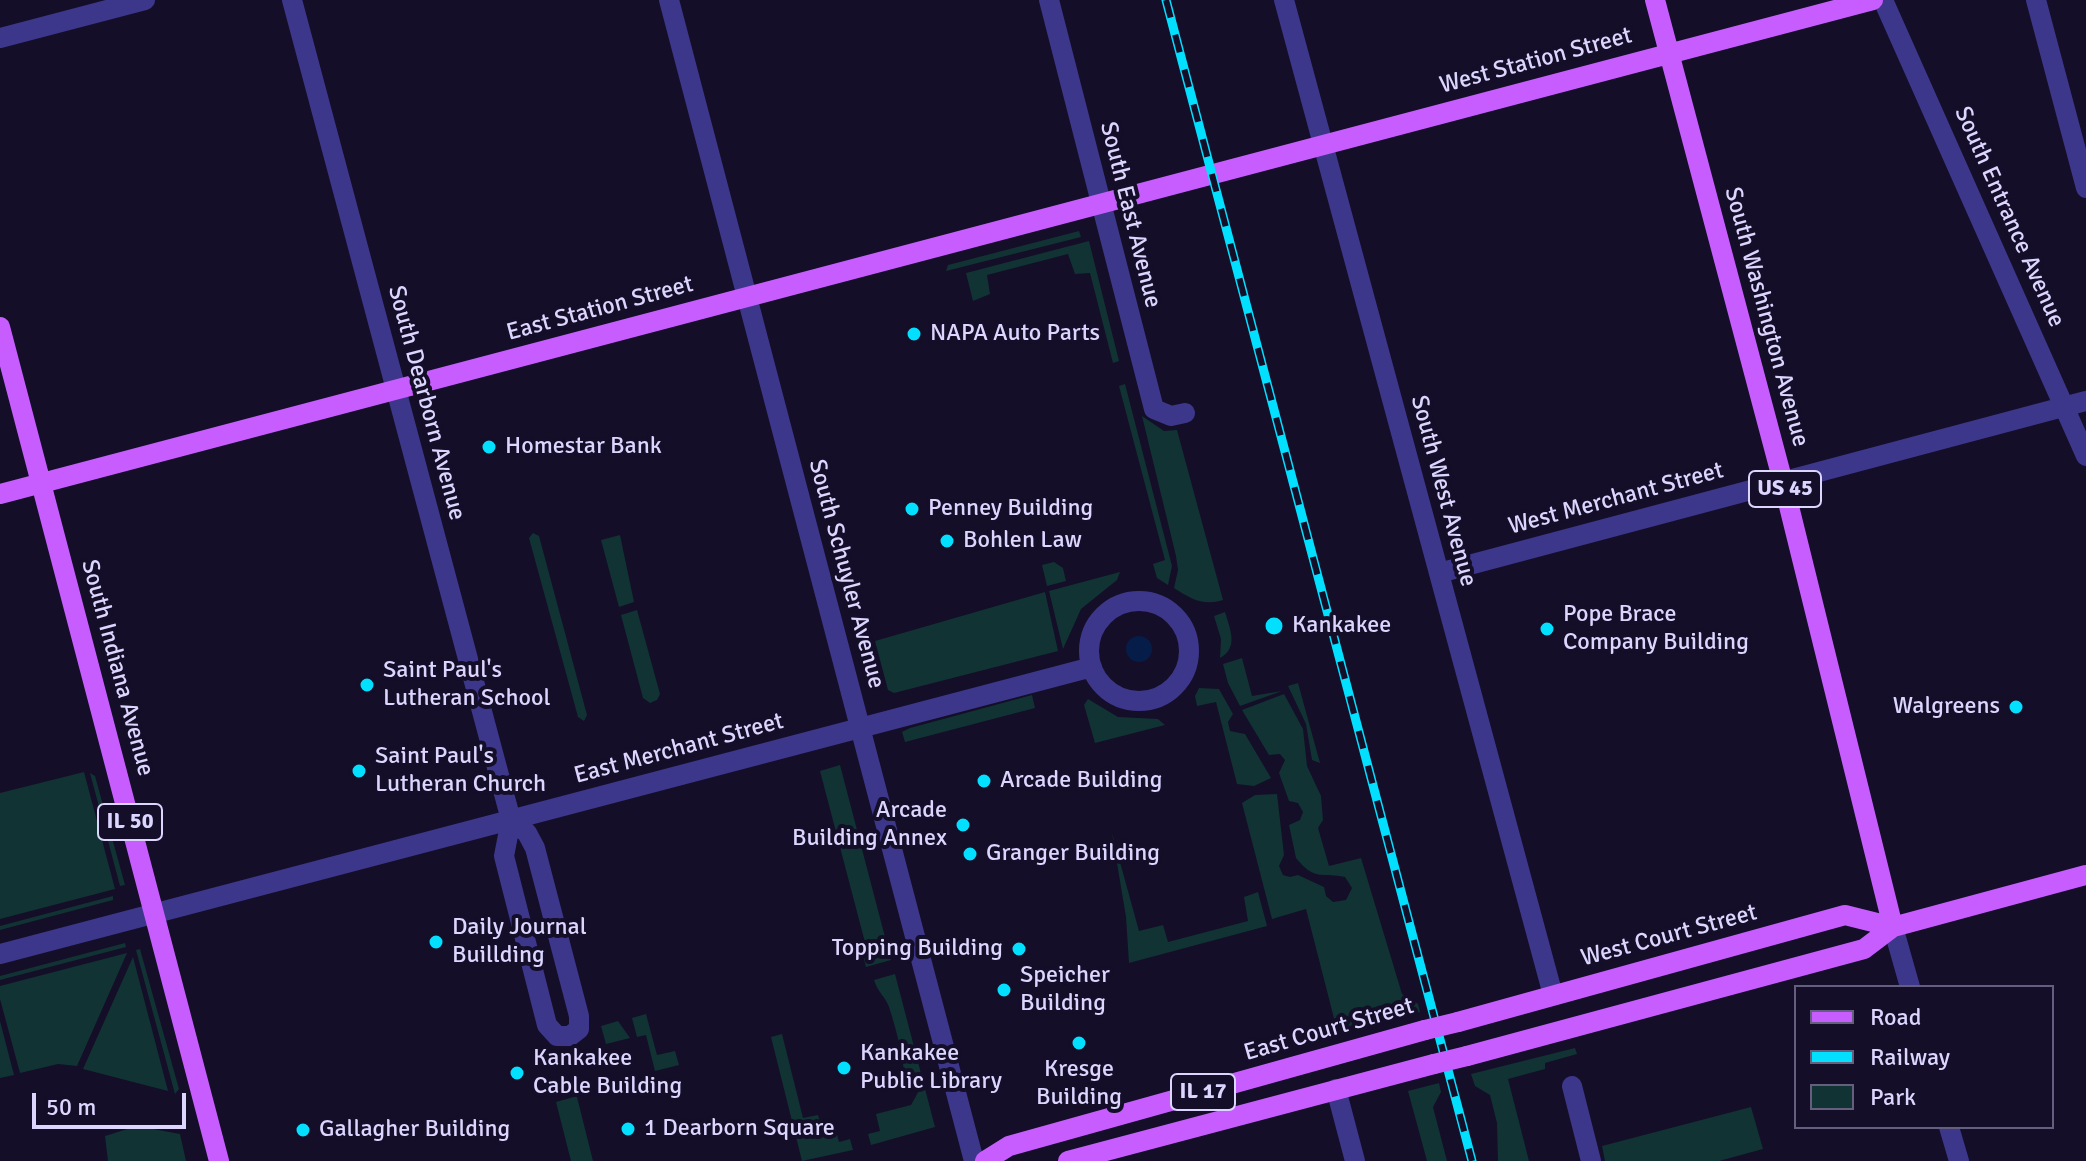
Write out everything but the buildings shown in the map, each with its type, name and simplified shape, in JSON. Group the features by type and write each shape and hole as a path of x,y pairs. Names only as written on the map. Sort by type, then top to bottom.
{"main road":[{"name":"South Washington Avenue","path":"1655,0 1783,482 1893,927"},
{"name":"West Station Street","path":"1213,174 1873,0"},
{"name":"East Station Street","path":"0,494 1213,174"},
{"name":"South Indiana Avenue","path":"0,327 219,1161"},
{"name":"West Court Street","path":"1336,1089 1864,949 1893,927 2086,875"},
{"name":"West Court Street","path":"1458,1022 1845,915 1893,927"},
{"name":"East Court Street","path":"985,1161 1009,1146 1458,1022"},
{"name":"IL 17","path":"1068,1161 1336,1089"}],"street":[{"path":"0,38 145,0"},
{"name":"South Dearborn Avenue","path":"292,0 511,820"},
{"name":"South Schuyler Avenue","path":"669,0 974,1161"},
{"name":"South East Avenue","path":"1049,0 1154,409 1171,416 1185,413"},
{"name":"South West Avenue","path":"1284,0 1553,995"},
{"name":"South Entrance Avenue","path":"1883,0 2076,404 2086,456"},
{"path":"2036,0 2086,188"},
{"name":"West Merchant Street","path":"1439,573 2076,404"},
{"path":"1138,600 1154,603 1167,609 1186,633 1189,648 1181,678 1157,697 1142,701 1112,693 1092,667 1089,642 1095,626 1106,613 1121,604 1138,600"},
{"name":"East Merchant Street","path":"0,954 1092,667"},
{"path":"511,820 527,833 535,848 579,1016 579,1029 570,1036 557,1036 547,1025 504,856 511,820"},
{"path":"1893,927 1909,985"},
{"path":"1572,1086 1591,1161"},
{"path":"1336,1089 1355,1161"},
{"path":"1950,1129 1959,1161"}],"green space":[{"path":"1079,231 1081,237 946,271 948,265"},
{"path":"1089,241 1119,361 1113,363 1090,273 1075,274 1068,254 987,275 990,294 973,301 966,273"},
{"path":"1125,384 1172,566 1168,585 1157,578 1153,564 1165,560 1119,386"},
{"path":"1142,416 1164,431 1177,430 1223,600 1197,600 1174,588 1178,570 1176,556"},
{"path":"533,533 539,536 587,715 584,721 578,717 529,538"},
{"path":"620,535 634,602 619,607 601,540"},
{"path":"1054,562 1063,568 1066,581 1047,586 1042,565"},
{"path":"1120,572 1117,580 1081,609 1063,649 1049,591"},
{"path":"1045,592 1058,651 894,693 888,690 875,641"},
{"path":"637,610 660,694 657,700 650,703 643,698 621,615"},
{"path":"1225,612 1231,644 1220,658 1221,639 1214,616"},
{"path":"1242,658 1252,696 1282,691 1240,706 1228,683 1223,664"},
{"path":"1298,683 1320,763 1312,760 1306,724 1288,686"},
{"path":"1199,688 1219,689 1233,714 1228,722 1230,731 1245,734 1271,778 1254,786 1237,784 1216,702 1197,706 1195,696"},
{"path":"1284,694 1303,729 1307,766 1321,796 1323,820 1318,828 1329,866 1361,858 1402,994 1418,1004 1420,1012 1338,1034 1306,909 1272,919 1242,803 1255,795 1277,794 1284,855 1279,866 1283,875 1298,875 1324,887 1326,896 1333,902 1346,900 1352,888 1345,877 1319,875 1296,858 1289,825 1300,820 1303,812 1298,803 1289,801 1279,773 1285,760 1280,754 1269,755 1242,710"},
{"path":"1032,695 1035,708 905,742 902,732 910,728"},
{"path":"1088,699 1118,717 1158,719 1165,725 1095,743 1084,705"},
{"path":"840,765 891,960 866,967 862,952 867,950 820,771"},
{"path":"84,772 115,889 0,919 0,793"},
{"path":"90,773 95,776 125,885 120,886"},
{"path":"1112,833 1139,931 1163,925 1168,942 1248,921 1244,897 1258,892 1267,926 1129,963 1126,917"},
{"path":"113,896 113,900 0,930 0,926"},
{"path":"125,943 126,947 0,980 0,976"},
{"path":"140,949 179,1089 175,1094 136,950"},
{"path":"127,953 77,1066 58,1064 20,1073 0,999 0,986"},
{"path":"133,957 168,1091 83,1069"},
{"path":"895,974 935,1127 871,1145 868,1134 880,1131 876,1114 911,1105 921,1087 906,1090 892,1017 874,980"},
{"path":"646,1014 657,1055 675,1051 679,1065 655,1071 646,1035 637,1037 632,1018"},
{"path":"0,1021 14,1075 0,1078"},
{"path":"618,1021 630,1038 606,1044 601,1026"},
{"path":"782,1034 803,1118 818,1115 822,1129 835,1127 839,1142 850,1139 853,1150 802,1161 771,1037"},
{"path":"1575,1048 1577,1054 1545,1063 1545,1069 1508,1079 1529,1161 1498,1161 1497,1123 1490,1095 1475,1086 1471,1074"},
{"path":"1439,1083 1441,1092 1433,1107 1447,1161 1427,1161 1408,1091"},
{"path":"577,1096 593,1161 571,1161 556,1102"},
{"path":"1751,1107 1763,1149 1719,1161 1605,1161 1602,1146"},
{"path":"137,1126 180,1134 186,1161 108,1161 105,1136"}],"water":[{"path":"1139,636 1149,639 1152,649 1149,659 1139,662 1129,659 1126,649 1129,639"}],"railway":[{"path":"1166,0 1472,1161"}],"place":[{"name":"NAPA Auto Parts","path":"914,334"},
{"name":"Homestar Bank","path":"489,447"},
{"name":"Penney Building","path":"912,509"},
{"name":"Bohlen Law","path":"947,541"},
{"name":"Kankakee","path":"1274,626"},
{"name":"Pope Brace Company Building","path":"1547,629"},
{"name":"Saint Paul's Lutheran School","path":"367,685"},
{"name":"Walgreens","path":"2016,707"},
{"name":"Saint Paul's Lutheran Church","path":"359,771"},
{"name":"Arcade Building","path":"984,781"},
{"name":"Arcade Building Annex","path":"963,825"},
{"name":"Granger Building","path":"970,854"},
{"name":"Daily Journal Buillding","path":"436,942"},
{"name":"Topping Building","path":"1019,949"},
{"name":"Speicher Building","path":"1004,990"},
{"name":"Kresge Building","path":"1079,1043"},
{"name":"Kankakee Public Library","path":"844,1068"},
{"name":"Kankakee Cable Building","path":"517,1073"},
{"name":"1 Dearborn Square","path":"628,1129"},
{"name":"Gallagher Building","path":"303,1130"}]}
